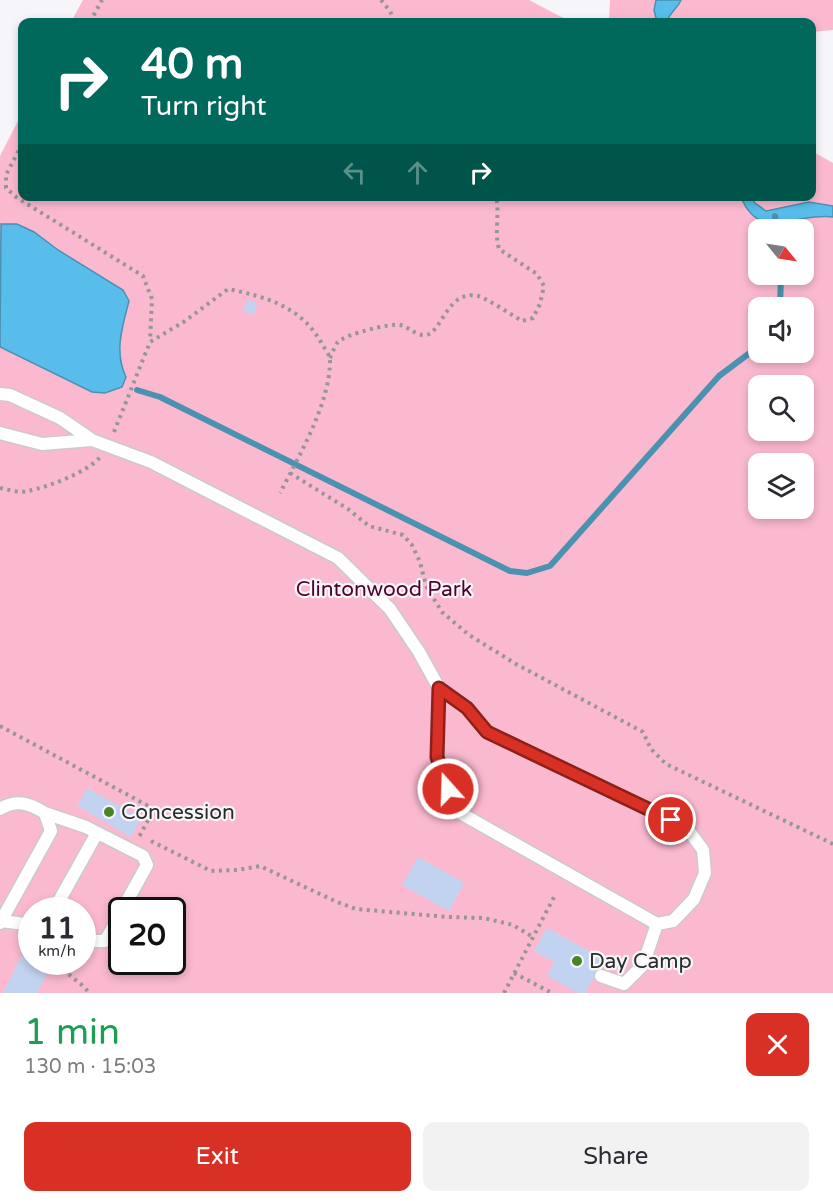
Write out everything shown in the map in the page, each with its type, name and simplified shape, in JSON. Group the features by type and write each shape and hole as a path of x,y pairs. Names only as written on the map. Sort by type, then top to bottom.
{"lane":[{"path":"0,394 10,395 60,418 92,440 151,462 338,558 390,609 419,652 439,688 467,708 487,732 686,827 703,850 705,873 694,899 673,921 657,924 462,814 448,789 437,757 439,688"},
{"path":"0,433 42,444 92,440"},
{"path":"0,809 9,804 29,803 45,813 97,832 143,856 147,865 130,897"},
{"path":"18,923 1,922 4,907 51,831 45,813"},
{"path":"61,897 97,832"},
{"path":"601,976 624,984 643,964 657,924"},
{"path":"96,941 105,941 108,936"}],"path":[{"path":"92,18 102,0"},
{"path":"381,0 393,18"},
{"path":"18,152 6,175 6,188 18,198"},
{"path":"0,488 26,491 76,474 94,464 108,446 150,342 152,299 143,276 22,201"},
{"path":"280,493 310,433 325,391 330,358 338,342 361,331 400,325 415,334 431,334 444,313 455,302 465,297 478,296 522,321 533,318 540,304 544,286 537,274 499,249 497,201"},
{"path":"150,342 185,321 228,289 261,296 294,311 315,330 330,358"},
{"path":"290,473 348,509 369,526 403,536 412,545 420,562 426,586 442,612 469,635 516,664 642,732 651,748 666,764 833,844"},
{"path":"0,726 154,809 137,840"},
{"path":"143,836 211,871 260,866 337,903 356,909 484,918 513,926 533,937"},
{"path":"504,993 555,895"},
{"path":"514,974 541,991 552,993"},
{"path":"68,975 85,987 89,993"}],"green space":[{"path":"83,0 529,0 563,18 73,18"},
{"path":"610,0 833,0 833,30 816,32 816,18 609,18"},
{"name":"Clintonwood Park","path":"18,121 18,201 816,201 816,153 833,163 833,993 0,993 0,156"}],"water":[{"path":"656,0 681,0 668,18 656,18 654,10"},
{"path":"743,201 754,201 766,211 809,202 833,206 833,217 758,219 749,211"},
{"path":"1,224 17,224 34,232 58,250 123,290 129,301 120,340 120,358 126,377 122,387 105,393 92,392 0,347"}],"building":[{"path":"248,299 258,304 253,315 243,311"},
{"name":"Concession","path":"87,788 141,818 131,837 77,806"},
{"path":"418,857 464,883 449,911 402,885"},
{"name":"Day Camp","path":"547,928 604,959 585,993 578,993 547,976 554,962 534,951"},
{"path":"18,963 18,975 46,975 37,993 3,993"}],"waterway":[{"path":"780,297 781,285"},
{"path":"137,390 160,397 510,571 527,573 550,566 719,376 748,354"}],"place":[{"name":"Concession","path":"109,812"},
{"name":"Day Camp","path":"577,961"}],"route":[{"path":"448,789 437,757 439,688 467,708 487,732 671,820"}]}
